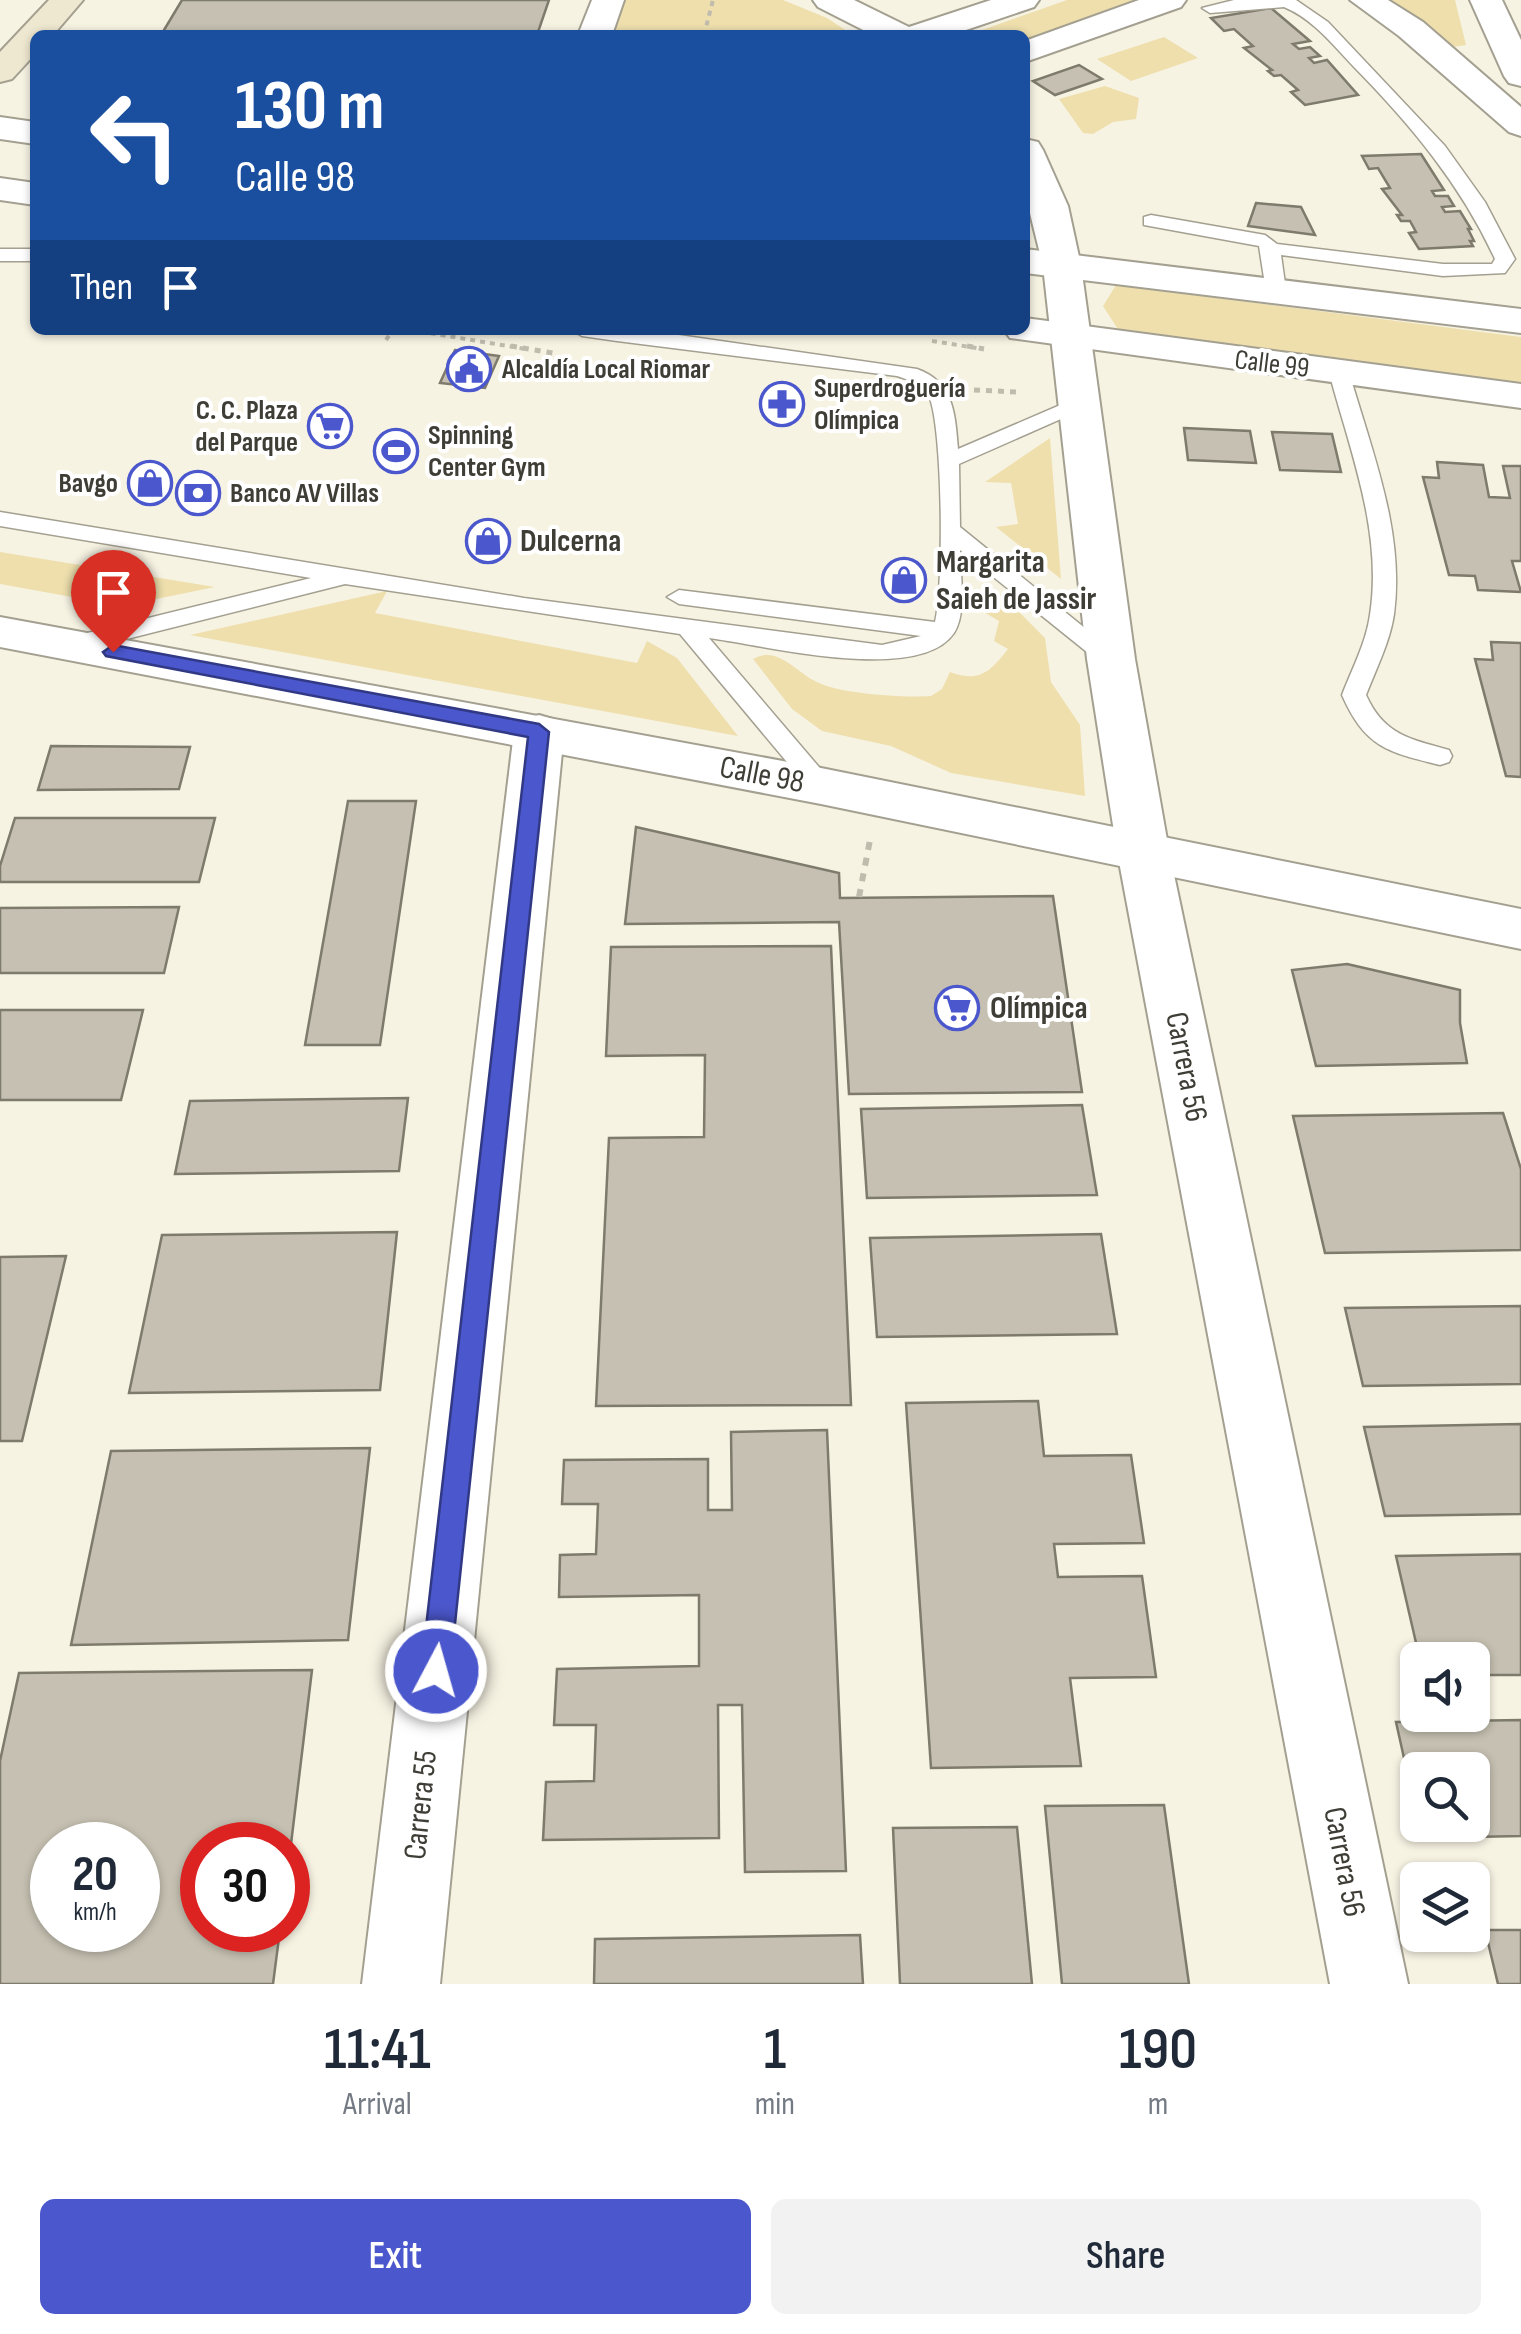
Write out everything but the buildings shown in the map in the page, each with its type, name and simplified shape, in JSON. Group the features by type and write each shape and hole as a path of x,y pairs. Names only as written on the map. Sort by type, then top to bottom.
{"main road":[{"path":"39,30 67,0"},
{"path":"0,72 30,40"}],"street":[{"path":"596,30 608,0"},
{"path":"829,0 889,30"},
{"path":"933,30 1023,0"},
{"path":"1030,50 1120,7 1170,0"},
{"path":"1366,0 1412,29 1521,125"},
{"path":"1486,0 1521,76"},
{"path":"0,128 30,132"},
{"name":"Carrera 56","path":"1030,161 1044,191 1044,263 1030,339 1079,404 1111,659 1143,850 1368,1984"},
{"path":"0,189 30,193"},
{"path":"1044,263 1521,321"},
{"name":"Calle 99","path":"1030,339 1521,396"},
{"name":"Calle 98","path":"0,632 822,786 1521,930"},
{"name":"Carrera 55","path":"401,1984 539,732"}],"lane":[{"path":"1210,8 1262,0 1286,2 1318,21 1422,126 1492,227 1506,258 1498,269 1470,272 1318,250 1271,249"},
{"path":"1151,221 1265,241 1271,249 1276,291"},
{"path":"0,255 30,254"},
{"path":"0,519 688,630 882,652 912,650 943,631 948,620 950,530 946,462 942,400 928,381 914,374 648,335"},
{"path":"1339,372 1373,484 1382,542 1382,614 1354,695 1377,737 1440,756"},
{"path":"946,462 1079,404"},
{"path":"950,530 1111,659"},
{"path":"74,644 348,576"},
{"path":"679,598 943,631"},
{"path":"688,630 822,786"}],"path":[{"path":"705,30 713,0"},
{"path":"386,340 389,335"},
{"path":"922,340 1030,339"},
{"path":"859,898 877,798"}],"shaded area":[{"path":"622,0 783,0 845,30 614,30"},
{"path":"1067,0 1143,0 1030,39 1030,30 982,30"},
{"path":"1383,0 1455,0 1466,45 1446,48"},
{"path":"1164,37 1198,58 1131,81 1097,59"},
{"path":"1105,86 1139,98 1136,119 1113,122 1093,134 1083,133 1059,99"},
{"path":"1116,285 1521,337 1521,383 1119,331 1103,306"},
{"path":"1050,438 1061,579 996,527 1018,524 1011,483 985,482"},
{"path":"0,552 215,587 122,606 0,584"},
{"path":"387,591 375,613 637,663 647,641 677,658 738,736 190,635"},
{"path":"986,595 1002,595 1045,638 1051,682 1080,725 1085,796 951,773 891,746 822,731 792,709 753,659 778,657 815,681 839,689 889,696 931,696 942,689 950,672 976,676 995,664 1008,649 994,641 999,621 982,611"}],"place":[{"name":"Alcaldía Local Riomar","path":"469,369"},
{"name":"Superdroguería Olímpica","path":"782,404"},
{"name":"C. C. Plaza del Parque","path":"330,426"},
{"name":"Spinning Center Gym","path":"396,451"},
{"name":"Bavgo","path":"150,483"},
{"name":"Banco AV Villas","path":"198,493"},
{"name":"Dulcerna","path":"488,541"},
{"name":"Margarita Saieh de Jassir","path":"904,580"},
{"name":"Olímpica","path":"957,1008"}],"route":[{"path":"113,652 539,732 436,1671"}]}
